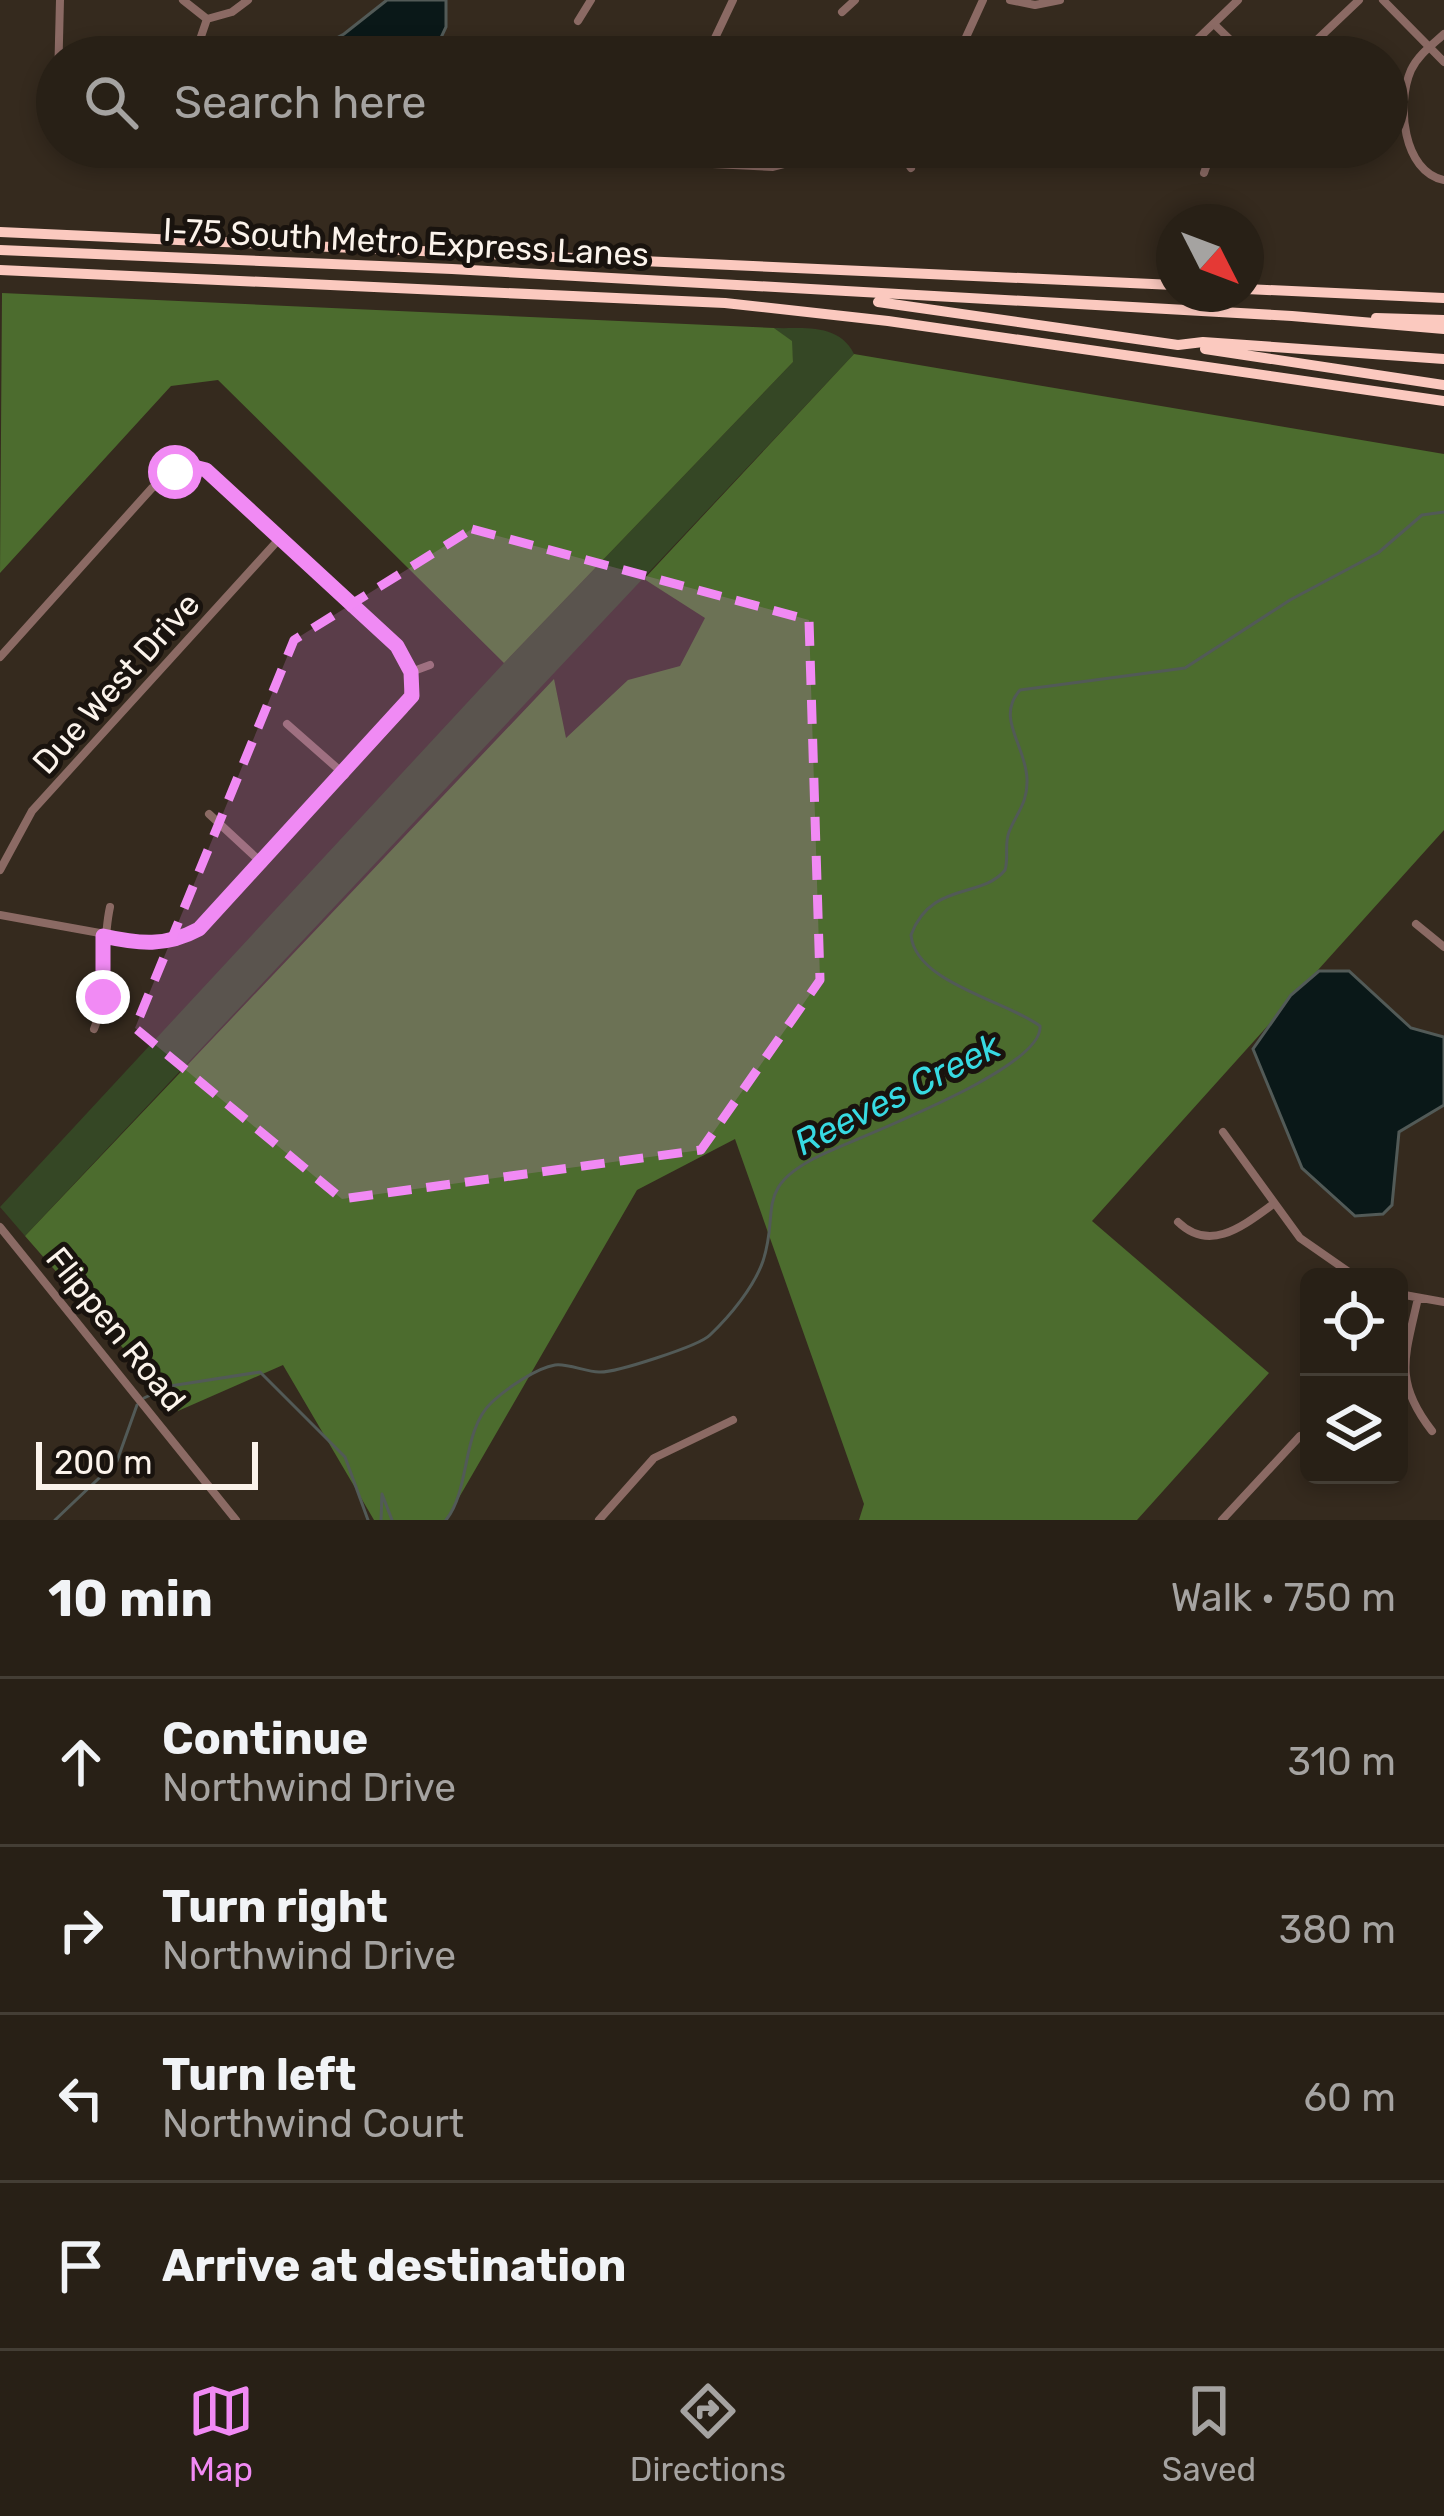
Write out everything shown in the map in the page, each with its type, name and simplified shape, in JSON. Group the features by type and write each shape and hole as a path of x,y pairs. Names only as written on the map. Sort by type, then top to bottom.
{"highway":[{"path":"0,232 1156,284"},
{"name":"I-75 South Metro Express Lanes","path":"0,250 452,269 1444,325"},
{"path":"0,270 724,303 888,320 1444,401"},
{"path":"1264,290 1444,298"},
{"name":"I-75 South Metro Express Lanes","path":"809,292 1178,345 1203,342 1444,359"},
{"path":"1178,345 1444,386"}],"street":[{"path":"60,36 61,0"},
{"path":"183,0 208,19"},
{"path":"208,19 232,12 248,0"},
{"path":"578,21 591,0"},
{"path":"717,36 733,0"},
{"path":"842,12 855,0"},
{"path":"967,36 983,0"},
{"path":"1010,0 1028,4 1060,0"},
{"path":"1201,36 1238,0"},
{"path":"1321,36 1359,0"},
{"path":"1383,0 1444,62"},
{"path":"202,36 208,19"},
{"path":"1214,24 1226,36"},
{"path":"1408,76 1444,34"},
{"path":"1408,125 1417,165 1427,176 1444,180"},
{"path":"1204,172 1205,168"},
{"path":"0,657 152,488 190,466 206,470 397,646 411,672 412,696 345,775 199,929 176,941 103,936 0,915"},
{"name":"Due West Drive","path":"0,870 32,812 280,537"},
{"path":"411,672 430,665"},
{"path":"287,724 345,775"},
{"path":"209,814 263,864"},
{"path":"94,1030 102,1011 103,936 110,907"},
{"path":"1416,924 1444,947"},
{"path":"1223,1132 1271,1205 1300,1238 1338,1268"},
{"path":"1178,1222 1188,1232 1211,1237 1237,1231 1271,1205"},
{"name":"Flippen Road","path":"0,1227 236,1520"},
{"path":"1408,1296 1444,1302"},
{"path":"1418,1298 1403,1376 1410,1402 1432,1431"},
{"path":"599,1520 654,1458 733,1420"},
{"path":"1222,1520 1300,1436"}],"highlighted area":[{"path":"472,529 809,620 820,980 701,1150 342,1199 135,1028 294,640"}],"green space":[{"path":"2,293 774,328 792,341 793,362 504,663 218,380 171,386 0,573"},
{"path":"774,328 830,332 854,354 25,1236 0,1207 504,663 793,362 791,341"},
{"path":"854,354 1444,454 1444,830 1092,1221 1269,1373 1137,1520 859,1520 864,1504 735,1139 637,1190 446,1520 374,1520 283,1365 178,1411 25,1236 554,679 566,738 628,680 680,666 705,618 644,579"}],"shaded area":[{"path":"387,0 446,0 442,36 340,36"},
{"path":"1319,971 1349,971 1411,1028 1444,1037 1444,1105 1399,1132 1392,1205 1383,1214 1355,1216 1302,1168 1253,1049 1291,995"}],"waterway":[{"name":"Reeves Creek","path":"446,1520 459,1493 475,1428 498,1397 547,1367 608,1371 703,1340 741,1301 759,1271 773,1202 785,1179 819,1156 982,1081 1033,1043 1040,1026 945,978 916,952 911,935 931,906 983,885 1005,870 1008,837 1027,787 1010,711 1020,690 1185,668 1290,600 1378,553 1422,515 1444,512"},
{"name":"Reeves Creek","path":"144,1398 170,1386 260,1372 345,1457 368,1520"},
{"name":"Reeves Creek","path":"55,1520 117,1461 137,1405"},
{"name":"Reeves Creek","path":"381,1520 382,1494 392,1520"}],"route":[{"path":"103,997 103,936 155,944 176,941 199,929 345,775 412,696 408,662 397,646 206,470 190,466 175,472"}]}
